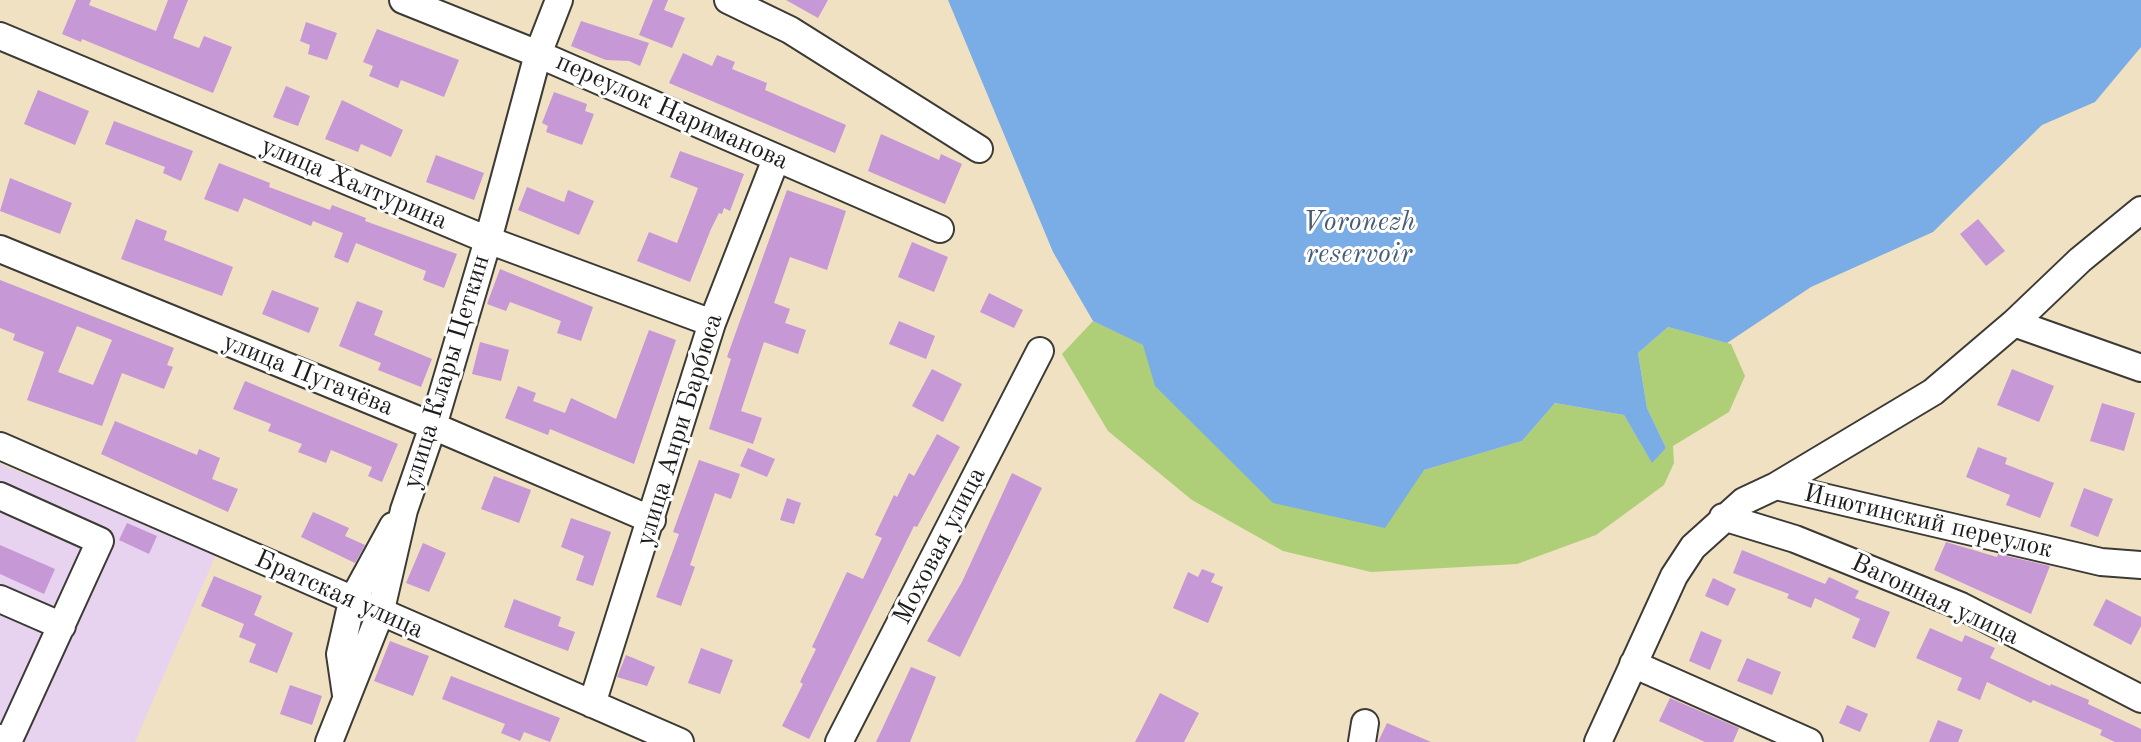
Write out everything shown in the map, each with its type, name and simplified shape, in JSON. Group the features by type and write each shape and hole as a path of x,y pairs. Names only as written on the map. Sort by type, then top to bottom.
{"street":[{"name":"переулок Нариманова","path":"402,0 538,54 776,159 843,184 940,229"},
{"name":"улица Клары Цеткин","path":"329,742 380,614 404,510 433,426 488,240 538,54 559,0"},
{"path":"728,0 790,30 979,149"},
{"name":"улица Халтурина","path":"0,36 488,240 712,323"},
{"name":"улица Анри Барбюса","path":"592,704 712,323 776,159"},
{"path":"1776,486 1933,392 2014,323 2080,260 2141,210"},
{"name":"улица Пугачёва","path":"0,249 433,426 652,520"},
{"path":"2014,323 2141,368"},
{"name":"Моховая улица","path":"839,742 1040,351"},
{"name":"Братская улица","path":"0,446 380,614 680,742"},
{"name":"Инютинский переулок","path":"1598,742 1674,576 1693,547 1723,517 1744,501 1776,486 2087,559 2141,565"},
{"path":"0,496 100,541 8,742 0,738"},
{"path":"346,698 340,654 352,601 377,550 404,510"},
{"name":"Вагонная улица","path":"1723,517 1794,539 1961,606 2141,699"},
{"path":"0,598 59,632"},
{"path":"0,614 59,632"},
{"path":"1633,664 1809,742"}],"shaded area":[{"path":"0,464 217,552 135,742 0,742"}],"green space":[{"path":"1093,321 1144,345 1156,386 1424,470 1522,441 1555,403 1624,415 1652,462 1666,448 1647,408 1638,353 1668,327 1731,344 1745,376 1729,412 1673,446 1674,463 1664,485 1596,535 1517,564 1371,572 1283,551 1192,500 1108,431 1062,354"}],"water":[{"name":"Voronezh reservoir","path":"948,0 2141,0 2141,47 2095,102 2042,125 1933,232 1811,287 1727,343 1668,327 1638,353 1647,408 1666,448 1652,463 1624,415 1555,403 1522,441 1424,470 1385,528 1273,503 1155,386 1143,345 1093,321 1053,252"}],"building":[{"path":"76,0 91,0 89,5 156,31 168,0 188,0 173,38 199,48 204,36 232,47 213,93 82,39 81,42 62,34"},
{"path":"653,0 668,0 664,10 685,18 672,48 639,35"},
{"path":"786,0 828,0 818,18"},
{"path":"581,21 649,43 640,66 629,61 606,60 571,46"},
{"path":"306,22 337,33 327,60 308,54 310,45 300,41"},
{"path":"377,29 459,60 444,97 401,80 398,88 369,76 373,66 363,62"},
{"path":"683,53 712,66 717,55 735,62 732,69 767,83 765,90 846,125 835,153 669,83"},
{"path":"286,86 310,96 298,126 273,117"},
{"path":"38,90 89,111 75,145 24,124"},
{"path":"554,92 587,104 585,111 594,114 582,145 546,132 548,126 542,123"},
{"path":"342,100 403,130 391,157 361,144 358,152 325,139"},
{"path":"114,121 193,151 181,181 163,173 165,167 105,144"},
{"path":"881,134 939,160 941,154 962,164 945,204 868,171"},
{"path":"680,151 744,174 730,211 724,208 711,229 690,282 637,261 649,232 677,243 698,188 670,177"},
{"path":"436,155 484,173 474,200 426,182"},
{"path":"219,163 270,183 269,187 330,210 332,205 366,218 365,221 457,254 444,288 423,280 426,271 356,243 348,263 334,257 343,233 313,221 311,226 244,198 238,212 204,199"},
{"path":"10,178 72,203 60,234 0,211"},
{"path":"527,187 564,202 568,190 594,201 579,235 518,210"},
{"path":"787,190 846,211 827,270 790,257 774,303 790,309 785,323 806,330 798,354 764,342 741,411 762,418 753,444 709,429 731,359 727,357"},
{"path":"136,219 167,231 164,240 233,267 222,296 121,259"},
{"path":"1978,219 2005,251 1986,266 1960,234"},
{"path":"912,242 948,257 934,292 898,277"},
{"path":"500,269 593,307 581,341 557,333 561,321 510,302 506,311 487,304"},
{"path":"0,280 174,348 167,365 173,367 164,389 122,373 102,426 27,400 44,352 13,340 15,334 0,328","holes":["77,326 112,340 93,385 58,372"]},
{"path":"272,290 319,308 309,333 262,314"},
{"path":"989,293 1023,310 1014,328 980,312"},
{"path":"357,301 383,311 374,335 432,359 421,387 378,370 381,363 339,346"},
{"path":"899,321 935,336 926,359 889,344"},
{"path":"649,330 676,340 634,464 550,429 548,435 505,418 518,386 536,393 533,401 565,413 571,398 616,419"},
{"path":"480,342 509,350 501,381 472,374"},
{"path":"932,369 962,384 943,422 912,406"},
{"path":"2012,369 2054,386 2039,422 1997,405"},
{"path":"245,381 398,444 382,482 368,476 372,467 331,450 326,463 298,452 302,444 268,431 271,424 233,409"},
{"path":"2102,403 2135,413 2124,451 2090,441"},
{"path":"115,421 197,455 199,449 220,458 212,479 238,489 228,512 101,454"},
{"path":"937,434 960,447 917,527 914,526 809,739 782,726 803,684 800,682 816,649 812,647 847,572 863,579 882,538 875,535 894,495 897,497 909,473 914,476"},
{"path":"1978,447 2007,458 2005,464 2054,483 2040,518 2006,505 2010,495 1966,477"},
{"path":"748,448 775,459 767,477 740,466"},
{"path":"699,460 740,474 731,499 715,493 690,565 695,567 681,606 656,597 679,534 673,532"},
{"path":"1012,473 1042,488 960,657 927,641 962,582"},
{"path":"494,476 531,490 519,523 481,509"},
{"path":"2084,488 2113,499 2098,537 2070,526"},
{"path":"787,498 801,503 794,524 780,520"},
{"path":"313,512 349,528 345,536 365,545 355,563 301,537"},
{"path":"571,518 611,532 593,586 576,580 584,556 561,547"},
{"path":"127,523 157,536 149,554 119,540"},
{"path":"1946,542 1997,557 1998,554 2050,566 2031,614 1934,570"},
{"path":"423,543 446,553 429,592 406,583"},
{"path":"0,545 55,569 44,594 0,574"},
{"path":"1742,550 1825,584 1829,577 1859,591 1855,598 1890,612 1875,648 1852,638 1860,619 1815,598 1811,608 1787,598 1789,594 1733,573"},
{"path":"1202,569 1215,574 1211,582 1223,587 1208,623 1173,608 1188,572 1198,577"},
{"path":"214,576 262,596 254,615 293,633 277,673 249,662 256,644 239,637 244,624 201,606"},
{"path":"1713,578 1736,589 1728,606 1705,596"},
{"path":"514,599 561,617 558,626 575,632 568,651 504,627"},
{"path":"2106,599 2141,617 2141,626 2131,645 2093,625"},
{"path":"1930,628 1962,642 1965,635 1995,648 1990,658 2050,686 2051,684 2089,700 2088,704 2141,729 2141,742 2115,742 2100,735 2102,730 2033,700 2031,703 1987,682 1980,700 1957,690 1962,678 1916,658"},
{"path":"1701,631 1722,640 1710,670 1689,661"},
{"path":"390,641 429,656 413,696 374,681"},
{"path":"701,648 733,660 720,694 688,683"},
{"path":"626,655 655,667 647,686 617,677"},
{"path":"1747,658 1781,672 1772,695 1737,681"},
{"path":"911,667 936,677 910,742 876,742"},
{"path":"451,676 560,718 550,742 524,732 520,741 501,733 505,724 442,699"},
{"path":"290,685 322,696 312,725 280,714"},
{"path":"1160,693 1199,713 1184,742 1135,742"},
{"path":"1670,698 1739,728 1733,742 1705,742 1659,721"},
{"path":"1847,705 1868,714 1860,732 1839,723"},
{"path":"1938,720 1963,730 1958,742 1929,742"},
{"path":"1387,723 1431,742 1378,742"}]}
